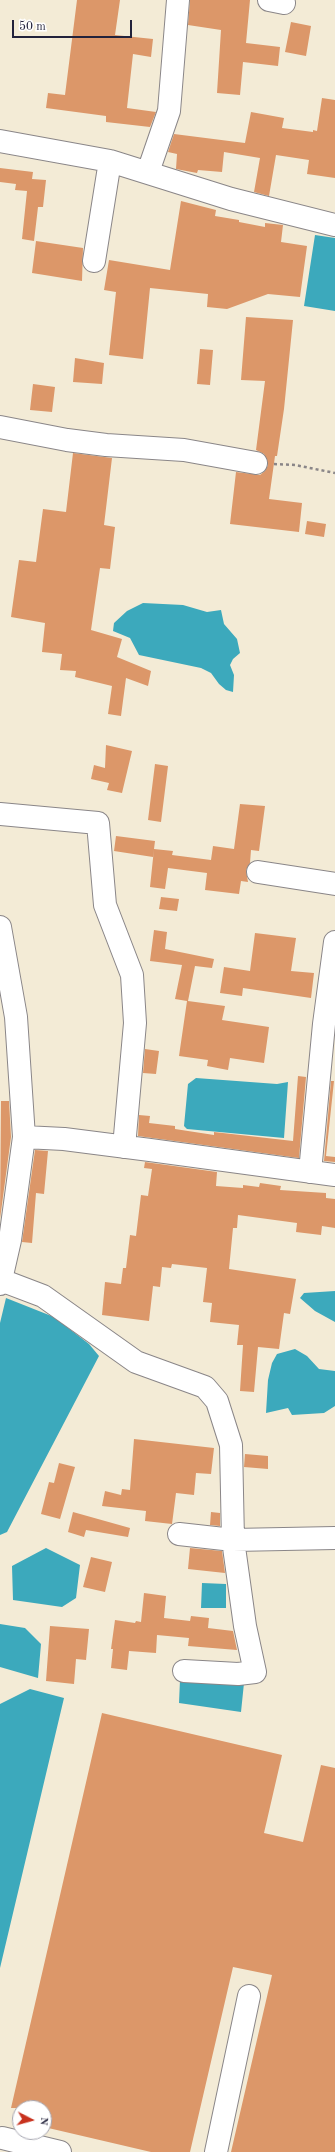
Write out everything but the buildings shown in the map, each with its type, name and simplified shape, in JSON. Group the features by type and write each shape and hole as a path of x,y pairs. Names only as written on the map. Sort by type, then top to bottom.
{"street":[{"path":"148,172 170,111 178,0"},
{"path":"0,141 110,161 231,199 335,225"},
{"path":"94,261 110,161"},
{"path":"0,427 67,440 106,445 184,450 256,463"},
{"path":"0,814 98,823 105,905 132,976 135,1023 124,1147"},
{"path":"258,872 335,884"},
{"path":"0,927 16,1017 24,1137 10,1240 0,1282 43,1296 136,1362 205,1387 217,1401 231,1445 233,1540 245,1626 255,1672 238,1674 184,1671"},
{"path":"310,1172 324,1024 335,942"},
{"path":"24,1137 64,1139 310,1172 335,1174"},
{"path":"179,1534 233,1540 335,1538"},
{"path":"216,2152 249,1996"},
{"path":"2,2138 60,2152"}],"path":[{"path":"256,463 295,465 335,473"}],"water":[{"path":"315,235 335,238 335,311 304,306"},
{"path":"143,603 183,605 207,612 221,610 224,624 237,639 240,653 233,659 230,665 234,675 233,692 226,690 219,684 211,673 201,668 139,655 130,638 113,631 114,623 127,611"},
{"path":"196,1078 277,1084 288,1082 284,1138 187,1129 184,1126 188,1084"},
{"path":"335,1291 335,1322 315,1311 300,1298 304,1293"},
{"path":"6,1298 54,1317 89,1344 99,1356 7,1532 0,1535 0,1323"},
{"path":"295,1349 307,1356 319,1369 335,1371 335,1406 324,1413 292,1415 288,1408 266,1413 268,1380 272,1363 277,1354"},
{"path":"46,1548 80,1565 76,1598 62,1607 13,1600 12,1566"},
{"path":"202,1583 226,1584 226,1608 201,1608"},
{"path":"0,1624 25,1628 41,1644 38,1678 0,1667"},
{"path":"180,1680 244,1683 241,1712 179,1703"},
{"path":"30,1689 64,1698 0,1968 0,1704"}]}
